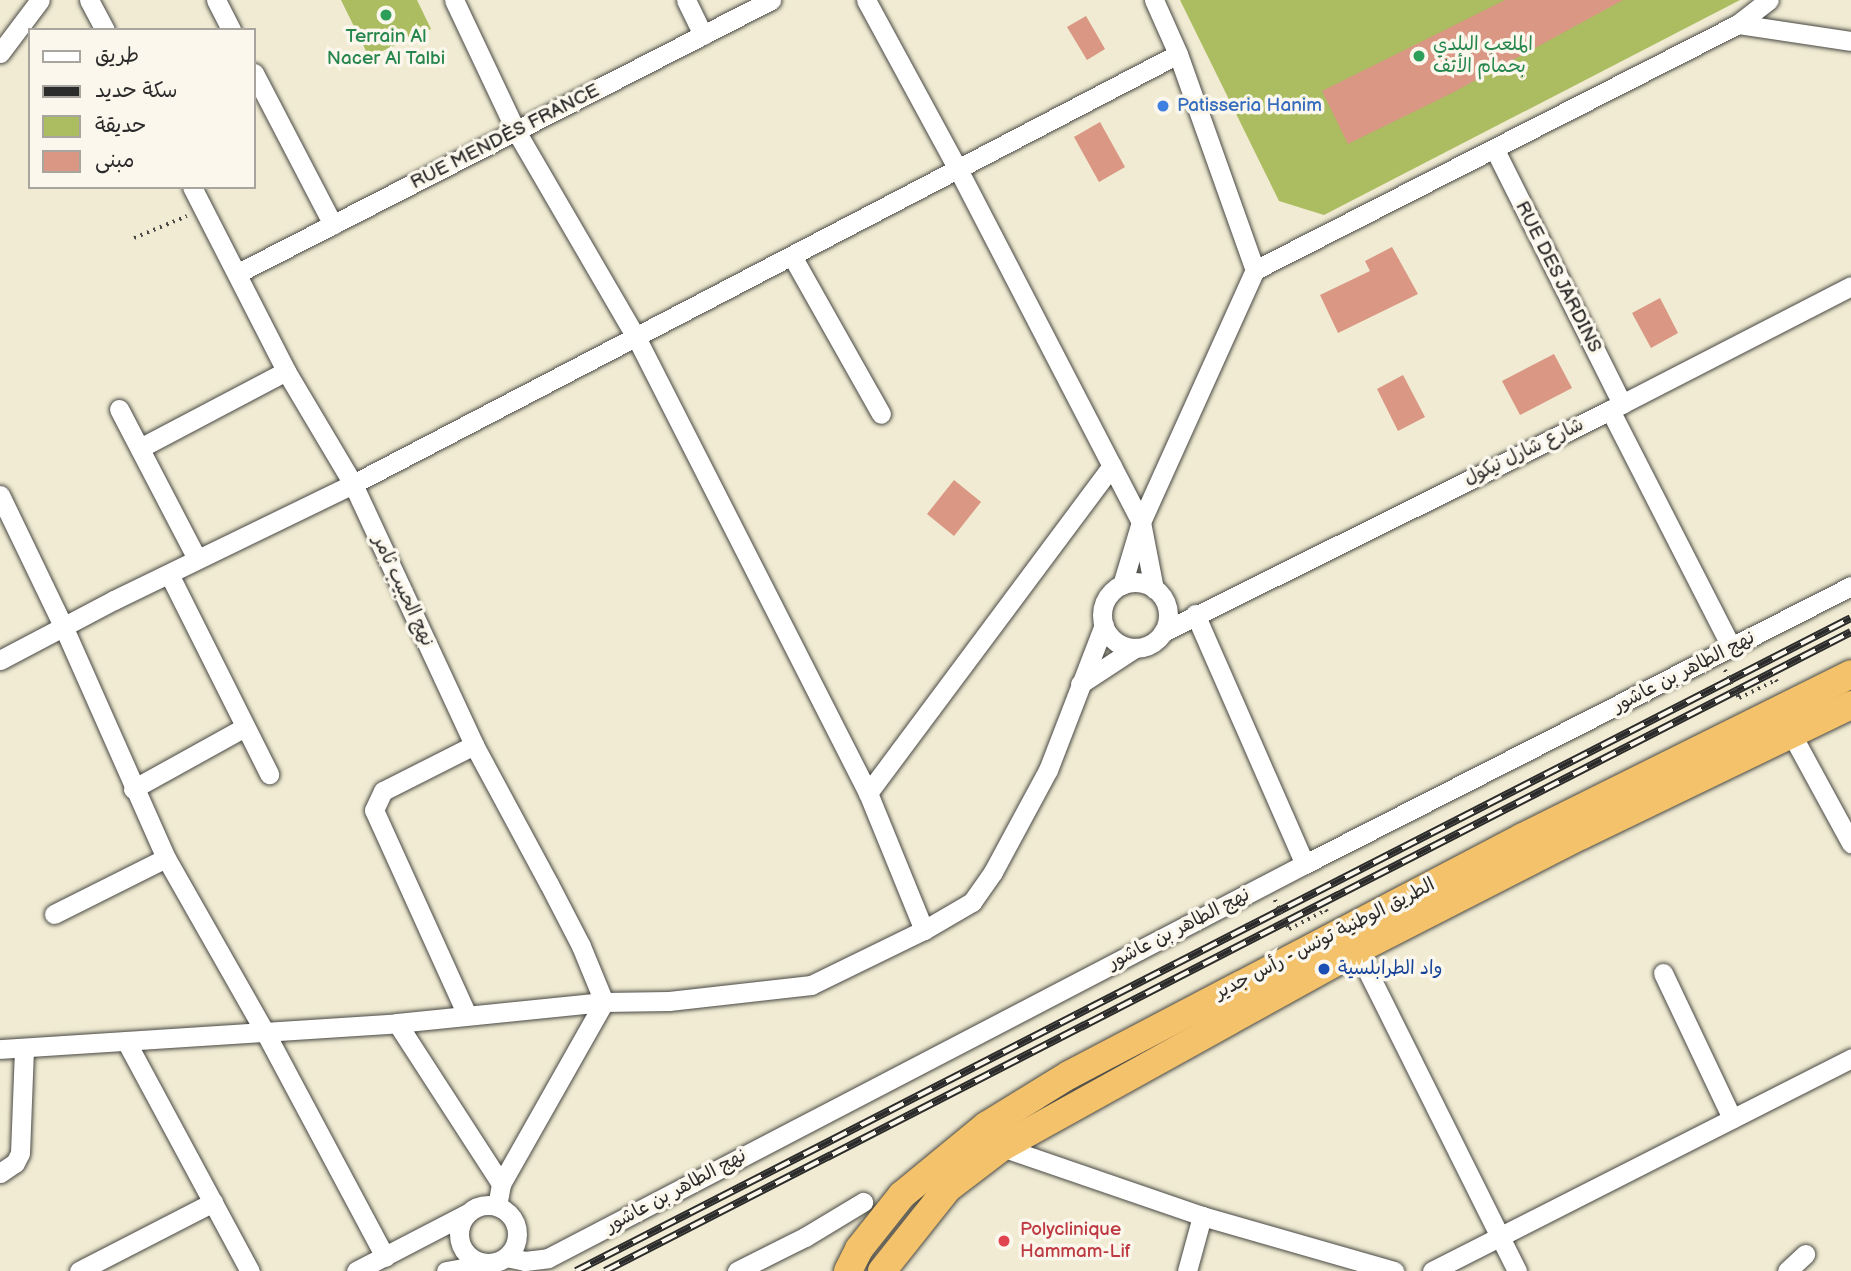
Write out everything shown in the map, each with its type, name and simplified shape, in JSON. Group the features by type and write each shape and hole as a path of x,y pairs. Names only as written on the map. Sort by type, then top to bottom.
{"highway":[{"name":"الطريق الوطنية تونس - رأس جدير","path":"848,1271 859,1249 902,1195 986,1126 1069,1074 1326,938 1778,708 1851,674"},
{"name":"الطريق الوطنية تونس - رأس جدير","path":"882,1271 948,1188 1002,1147 1357,950 1851,705"}],"street":[{"path":"0,53 40,0"},
{"path":"89,0 104,28"},
{"path":"216,0 230,28"},
{"path":"454,0 516,131 636,337 868,793 925,930"},
{"path":"685,0 703,35"},
{"name":"RUE MENDÈS FRANCE","path":"238,273 771,0"},
{"path":"866,0 959,170 1141,522 1159,594 1167,612 1163,632 1148,645 1135,648 1080,684"},
{"path":"1154,0 1178,54 1255,270"},
{"path":"1122,585 1141,522 1255,270 1738,24 1769,0"},
{"path":"1738,24 1851,41"},
{"path":"0,660 114,600 354,484 1178,54"},
{"path":"256,77 333,225"},
{"name":"RUE DES JARDINS","path":"1495,150 1732,648"},
{"name":"نهج الحبيب ثامر","path":"193,189 286,371 354,484 474,745 556,896 604,1002"},
{"path":"792,256 881,414"},
{"name":"شارع شارل نيكول","path":"1163,632 1616,407 1851,286"},
{"path":"140,448 286,371"},
{"path":"120,409 197,559"},
{"path":"868,793 1112,466"},
{"path":"0,495 64,628 133,789 166,858 265,1032 385,1257"},
{"path":"169,574 269,774"},
{"path":"0,1049 397,1023 604,1002 668,1001 810,985 925,930 972,902 993,872 1048,771 1104,625 1104,605 1111,593 1122,585 1142,583 1195,614 1305,864"},
{"name":"نهج الطاهر بن عاشور","path":"510,1253 511,1258 525,1261 548,1258 1305,864 1851,586"},
{"path":"1104,625 1115,642 1135,648"},
{"path":"1778,708 1851,843"},
{"path":"133,789 246,727"},
{"path":"467,1015 374,810 383,791 474,745"},
{"path":"54,914 166,858"},
{"path":"1357,950 1517,1271"},
{"path":"1663,973 1732,1118"},
{"path":"497,1206 501,1184 604,1002"},
{"path":"397,1023 501,1184"},
{"path":"127,1042 250,1271"},
{"path":"8,1168 20,1153 24,1048"},
{"path":"1432,1271 1851,1058"},
{"path":"1002,1147 1358,1266 1394,1271"},
{"path":"79,1271 213,1202"},
{"path":"737,1271 805,1237 863,1202"},
{"path":"356,1271 486,1204 497,1206 514,1220 516,1243 510,1253 490,1263 446,1271"},
{"path":"466,1214 460,1224 461,1247 468,1256 490,1263"},
{"path":"1187,1271 1202,1216"},
{"path":"1787,1271 1805,1254"}],"path":[{"path":"134,237 204,209"},
{"path":"1725,670 1739,698 1776,680"},
{"path":"1275,900 1289,929 1326,910"}],"green space":[{"name":"Terrain Al Nacer Al Talbi","path":"341,0 417,0 431,29 369,57"},
{"name":"الملعب البلدي بحمام الأتف","path":"1180,0 1740,0 1324,215 1279,201"}],"building":[{"path":"1505,0 1623,0 1454,92 1348,144 1322,91"},
{"path":"1086,16 1105,49 1087,60 1067,27"},
{"path":"1100,122 1125,167 1099,182 1074,137"},
{"path":"1392,247 1418,294 1338,333 1320,295 1370,271 1365,261"},
{"path":"1660,298 1678,333 1651,348 1632,313"},
{"path":"1554,354 1572,388 1520,415 1502,381"},
{"path":"1403,375 1425,417 1398,431 1377,389"},
{"path":"954,480 981,502 954,536 927,514"}],"railway":[{"path":"576,1271 1851,618"},
{"path":"605,1271 1851,632"}],"place":[{"name":"Terrain Al Nacer Al Talbi","path":"386,15"},
{"name":"الملعب البلدي بحمام الأتف","path":"1419,56"},
{"name":"Patisseria Hanim","path":"1163,106"},
{"name":"واد الطرابلسية","path":"1324,969"},
{"name":"Polyclinique Hammam-Lif","path":"1004,1241"}]}
